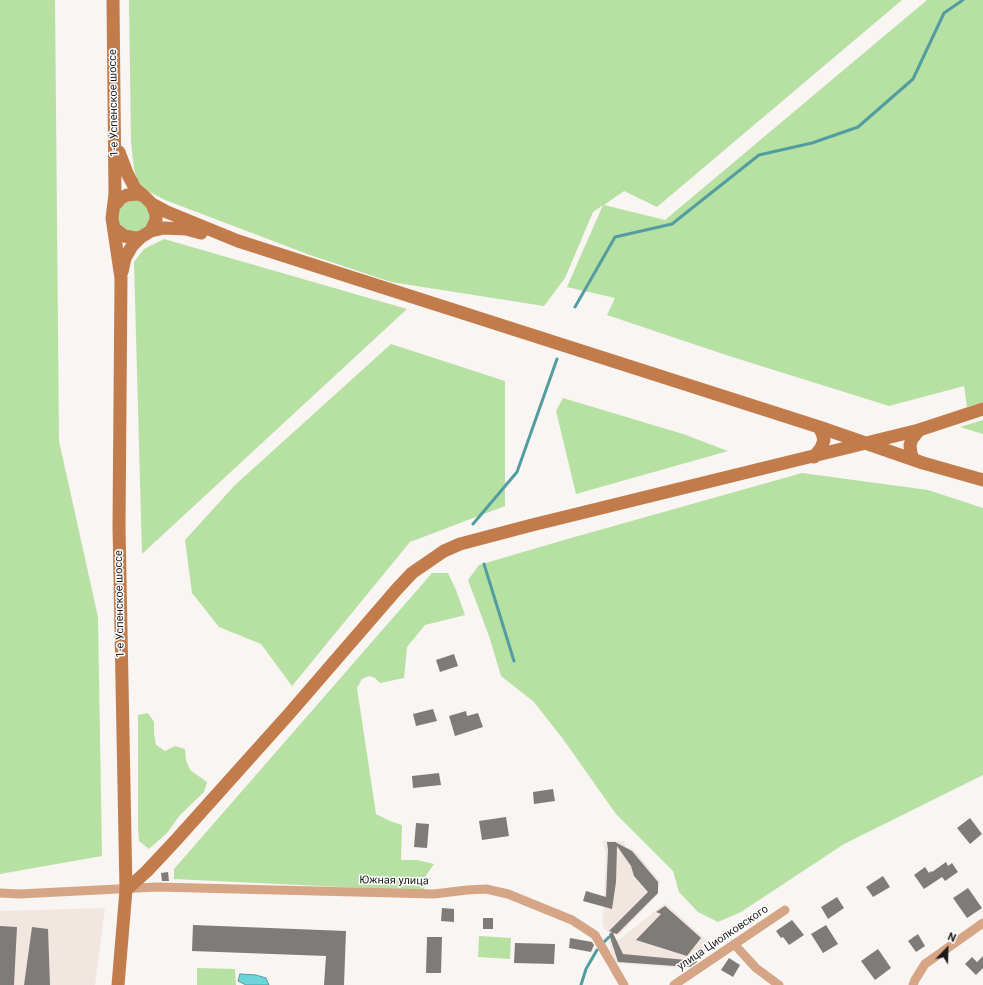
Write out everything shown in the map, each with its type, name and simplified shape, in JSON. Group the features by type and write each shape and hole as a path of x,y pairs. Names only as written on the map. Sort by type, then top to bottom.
{"main road":[{"name":"1-е Успенское шоссе","path":"113,0 116,140 115,194 112,212 121,278 119,526 126,890 118,985"},
{"path":"116,140 127,173 135,188 155,209 156,220 146,234 132,246 126,258 121,278"},
{"path":"114,206 126,195 138,194 167,212 238,241 819,427 914,460 983,480"},
{"path":"113,224 115,229 124,236 130,238 164,228 186,229 238,241"},
{"path":"126,890 147,871 176,840 412,574 444,551 460,544 524,527 866,444 919,430 983,409"},
{"path":"814,457 821,448 824,440 819,427"},
{"path":"914,460 911,454 910,445 912,439 919,430"}],"street":[{"name":"Южная улица","path":"0,893 19,894 126,890 157,887 434,894 467,890 486,890 508,894 572,920 595,935 624,985"},
{"name":"улица Циолковского","path":"674,985 785,910"},
{"path":"913,985 925,964 983,922"},
{"path":"734,944 756,968 779,985"}],"shaded area":[{"path":"603,841 624,841 626,847 633,849 660,881 657,895 619,935 609,933 604,929 602,921 606,856"},
{"path":"665,903 714,947 682,968 615,963 608,940 620,939"},
{"path":"105,908 95,985 0,985 0,911"}],"green space":[{"path":"0,0 55,0 59,441 98,617 102,856 0,874"},
{"path":"129,0 902,0 657,207 624,191 604,205 665,220 927,0 983,0 983,402 967,407 964,386 889,406 726,355 607,315 615,298 567,287 603,205 593,212 565,278 544,306 391,282 310,255 165,200 148,191 138,181 134,169 131,141"},
{"path":"134,200 140,201 147,207 150,216 149,222 143,229 134,232 128,231 121,225 118,216 119,210 125,203"},
{"path":"164,239 407,309 142,554 134,262 144,249"},
{"path":"391,344 505,381 505,506 410,542 292,686 261,644 219,627 192,593 185,540 235,485"},
{"path":"563,398 683,434 728,451 576,494 556,411"},
{"path":"983,420 983,434 960,427"},
{"path":"802,473 928,490 983,508 983,775 844,844 741,912 718,922 698,912 679,892 673,871 616,814 563,739 534,702 501,676 490,639 468,580 479,565"},
{"path":"432,573 448,573 465,615 425,625 407,647 404,678 380,683 375,678 369,676 362,679 357,688 376,814 402,825 401,860 417,860 434,864 425,877 424,891 174,879 174,869"},
{"path":"148,713 154,722 156,745 165,751 175,746 185,749 186,760 190,770 207,782 204,792 180,815 167,833 149,849 139,841 138,826 138,715"},
{"path":"479,936 511,938 510,959 478,957"},
{"path":"197,968 235,969 236,985 197,985"}],"water":[{"path":"240,974 256,975 266,978 269,985 246,985 238,981"}],"building":[{"path":"454,654 458,666 440,672 436,660"},
{"path":"433,709 437,721 416,726 413,714"},
{"path":"466,711 467,716 478,713 483,727 455,736 449,716"},
{"path":"439,773 441,785 413,788 412,776"},
{"path":"553,789 555,801 534,804 533,792"},
{"path":"506,817 509,836 482,840 479,821"},
{"path":"970,818 982,834 970,844 957,828"},
{"path":"416,823 429,824 427,848 414,847"},
{"path":"607,842 615,842 632,851 658,882 658,893 617,934 613,933 623,954 697,961 690,967 618,962 609,934 612,932 609,931 648,892 634,876 631,866 617,846 616,882 612,909 583,901 586,891 606,897"},
{"path":"946,862 948,866 952,863 958,872 945,881 942,877 924,889 914,875 925,867 929,873 931,871 932,872"},
{"path":"168,872 169,881 162,881 161,873"},
{"path":"883,876 890,887 873,897 866,887"},
{"path":"968,888 982,908 967,918 953,898"},
{"path":"837,897 844,908 828,919 821,907"},
{"path":"665,906 701,938 687,956 636,940 661,914 656,912"},
{"path":"442,908 454,909 454,922 441,921"},
{"path":"483,918 493,918 493,929 483,929"},
{"path":"792,920 804,935 789,945 776,931"},
{"path":"193,925 346,931 344,985 324,985 326,956 192,951"},
{"path":"826,925 838,944 823,953 811,934"},
{"path":"0,926 17,927 14,985 0,985"},
{"path":"32,927 48,929 50,985 24,985"},
{"path":"918,934 925,946 916,952 908,941"},
{"path":"427,937 442,937 441,973 426,973"},
{"path":"570,938 592,942 594,945 591,952 569,948"},
{"path":"515,943 555,944 554,964 514,963"},
{"path":"878,949 891,968 875,980 861,961"},
{"path":"983,956 983,968 976,975 965,964 972,957 977,962"},
{"path":"729,958 740,965 733,977 721,970"}],"waterway":[{"path":"575,307 615,237 672,224 759,155 812,143 858,127 913,79 944,13 963,0"},
{"path":"473,524 517,472 557,359"},
{"path":"484,564 514,661"},
{"path":"604,942 609,937"},
{"path":"581,985 586,969 597,950"}]}
